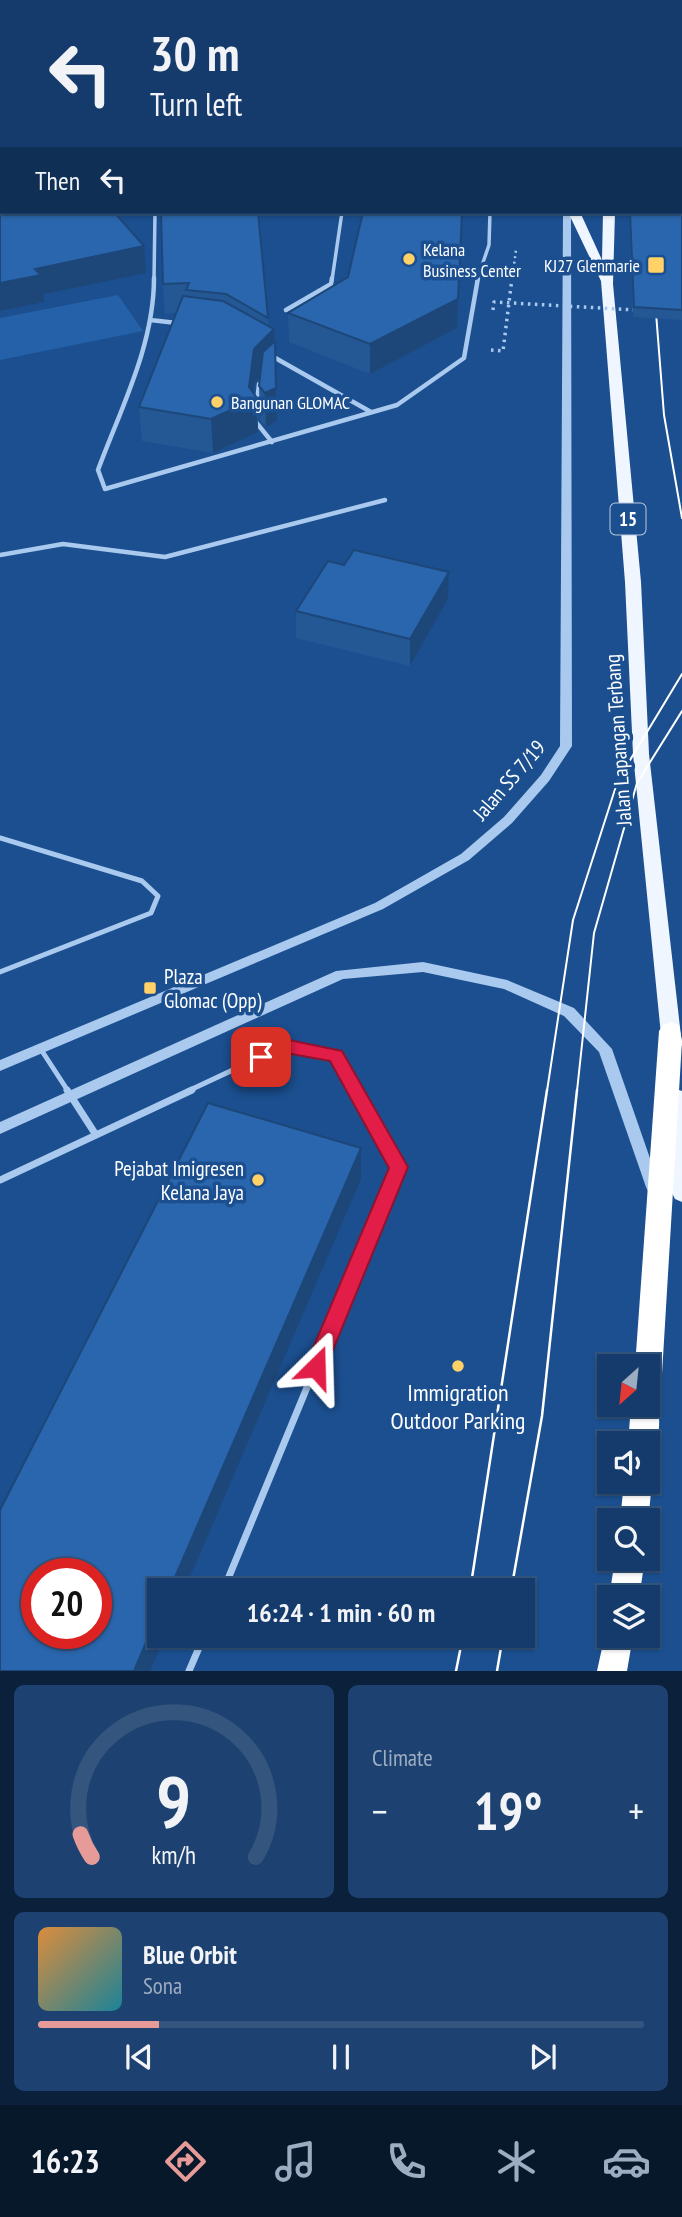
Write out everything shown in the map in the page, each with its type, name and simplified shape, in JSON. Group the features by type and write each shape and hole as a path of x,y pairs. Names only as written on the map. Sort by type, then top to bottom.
{"highway":[{"path":"649,1354 671,1031"},
{"path":"612,1671 616,1648"}],"main road":[{"path":"575,214 607,284"},
{"name":"15","path":"607,284 609,214"},
{"name":"Jalan Lapangan Terbang","path":"607,284 633,582 641,754 671,1031 682,1193"}],"street":[{"name":"Jalan SS 7/19","path":"0,1066 379,906 465,857 508,820 545,778 566,746 567,214"},
{"path":"0,1128 341,974 423,967 507,985 569,1012 605,1049 660,1206"}],"lane":[{"path":"155,214 148,334 98,470 105,489 397,404 464,358 478,277 489,245 490,214"},
{"path":"286,310 331,284 342,214"},
{"path":"150,320 188,325"},
{"path":"260,349 371,412"},
{"path":"275,369 282,362"},
{"path":"267,376 260,383 256,421 272,442"},
{"path":"0,555 63,544 165,557 385,500"},
{"path":"0,838 142,881 158,896 151,913 1,971"},
{"path":"0,1180 284,1046 336,1055 398,1167 227,1578"},
{"path":"40,1048 96,1135"},
{"path":"189,1671 199,1648"}],"path":[{"path":"488,350 503,351 516,247"},
{"path":"493,310 494,302 642,310"}],"shaded area":[{"path":"118,295 143,331 0,360 0,318"}],"building":[{"path":"0,214 116,214 144,246 35,269 41,275 0,283"},
{"path":"161,214 258,214 268,318 226,294 186,290 189,283 163,284"},
{"name":"Kelana Business Center","path":"363,214 462,214 458,299 370,344 288,313 348,277"},
{"name":"KJ27 Glenmarie","path":"630,214 682,214 682,310 634,307"},
{"path":"183,296 223,301 274,329 254,349 249,387 257,398 211,419 139,407"},
{"path":"275,341 276,388 265,393 259,386 263,352"},
{"path":"354,550 449,572 410,639 296,611 328,561 344,565"},
{"path":"208,1103 361,1148 175,1578 147,1578 147,1640 134,1671 0,1671 0,1510"}],"tram line":[{"path":"655,300 664,415 682,518"},
{"path":"547,1091 573,920 618,780 682,674"},
{"path":"577,1091 594,933 637,783 682,711"},
{"path":"472,1578 547,1090"},
{"path":"513,1578 542,1416 577,1090"},
{"path":"456,1671 461,1648"},
{"path":"497,1671 501,1648"}],"place":[{"name":"Kelana Business Center","path":"409,259"},
{"name":"KJ27 Glenmarie","path":"656,265"},
{"name":"Bangunan GLOMAC","path":"217,402"},
{"name":"Plaza Glomac (Opp)","path":"150,988"},
{"name":"Pejabat Imigresen Kelana Jaya","path":"258,1180"},
{"name":"Immigration Outdoor Parking","path":"458,1366"}],"route":[{"path":"261,1057 284,1046 336,1055 398,1167 316,1367"}]}
